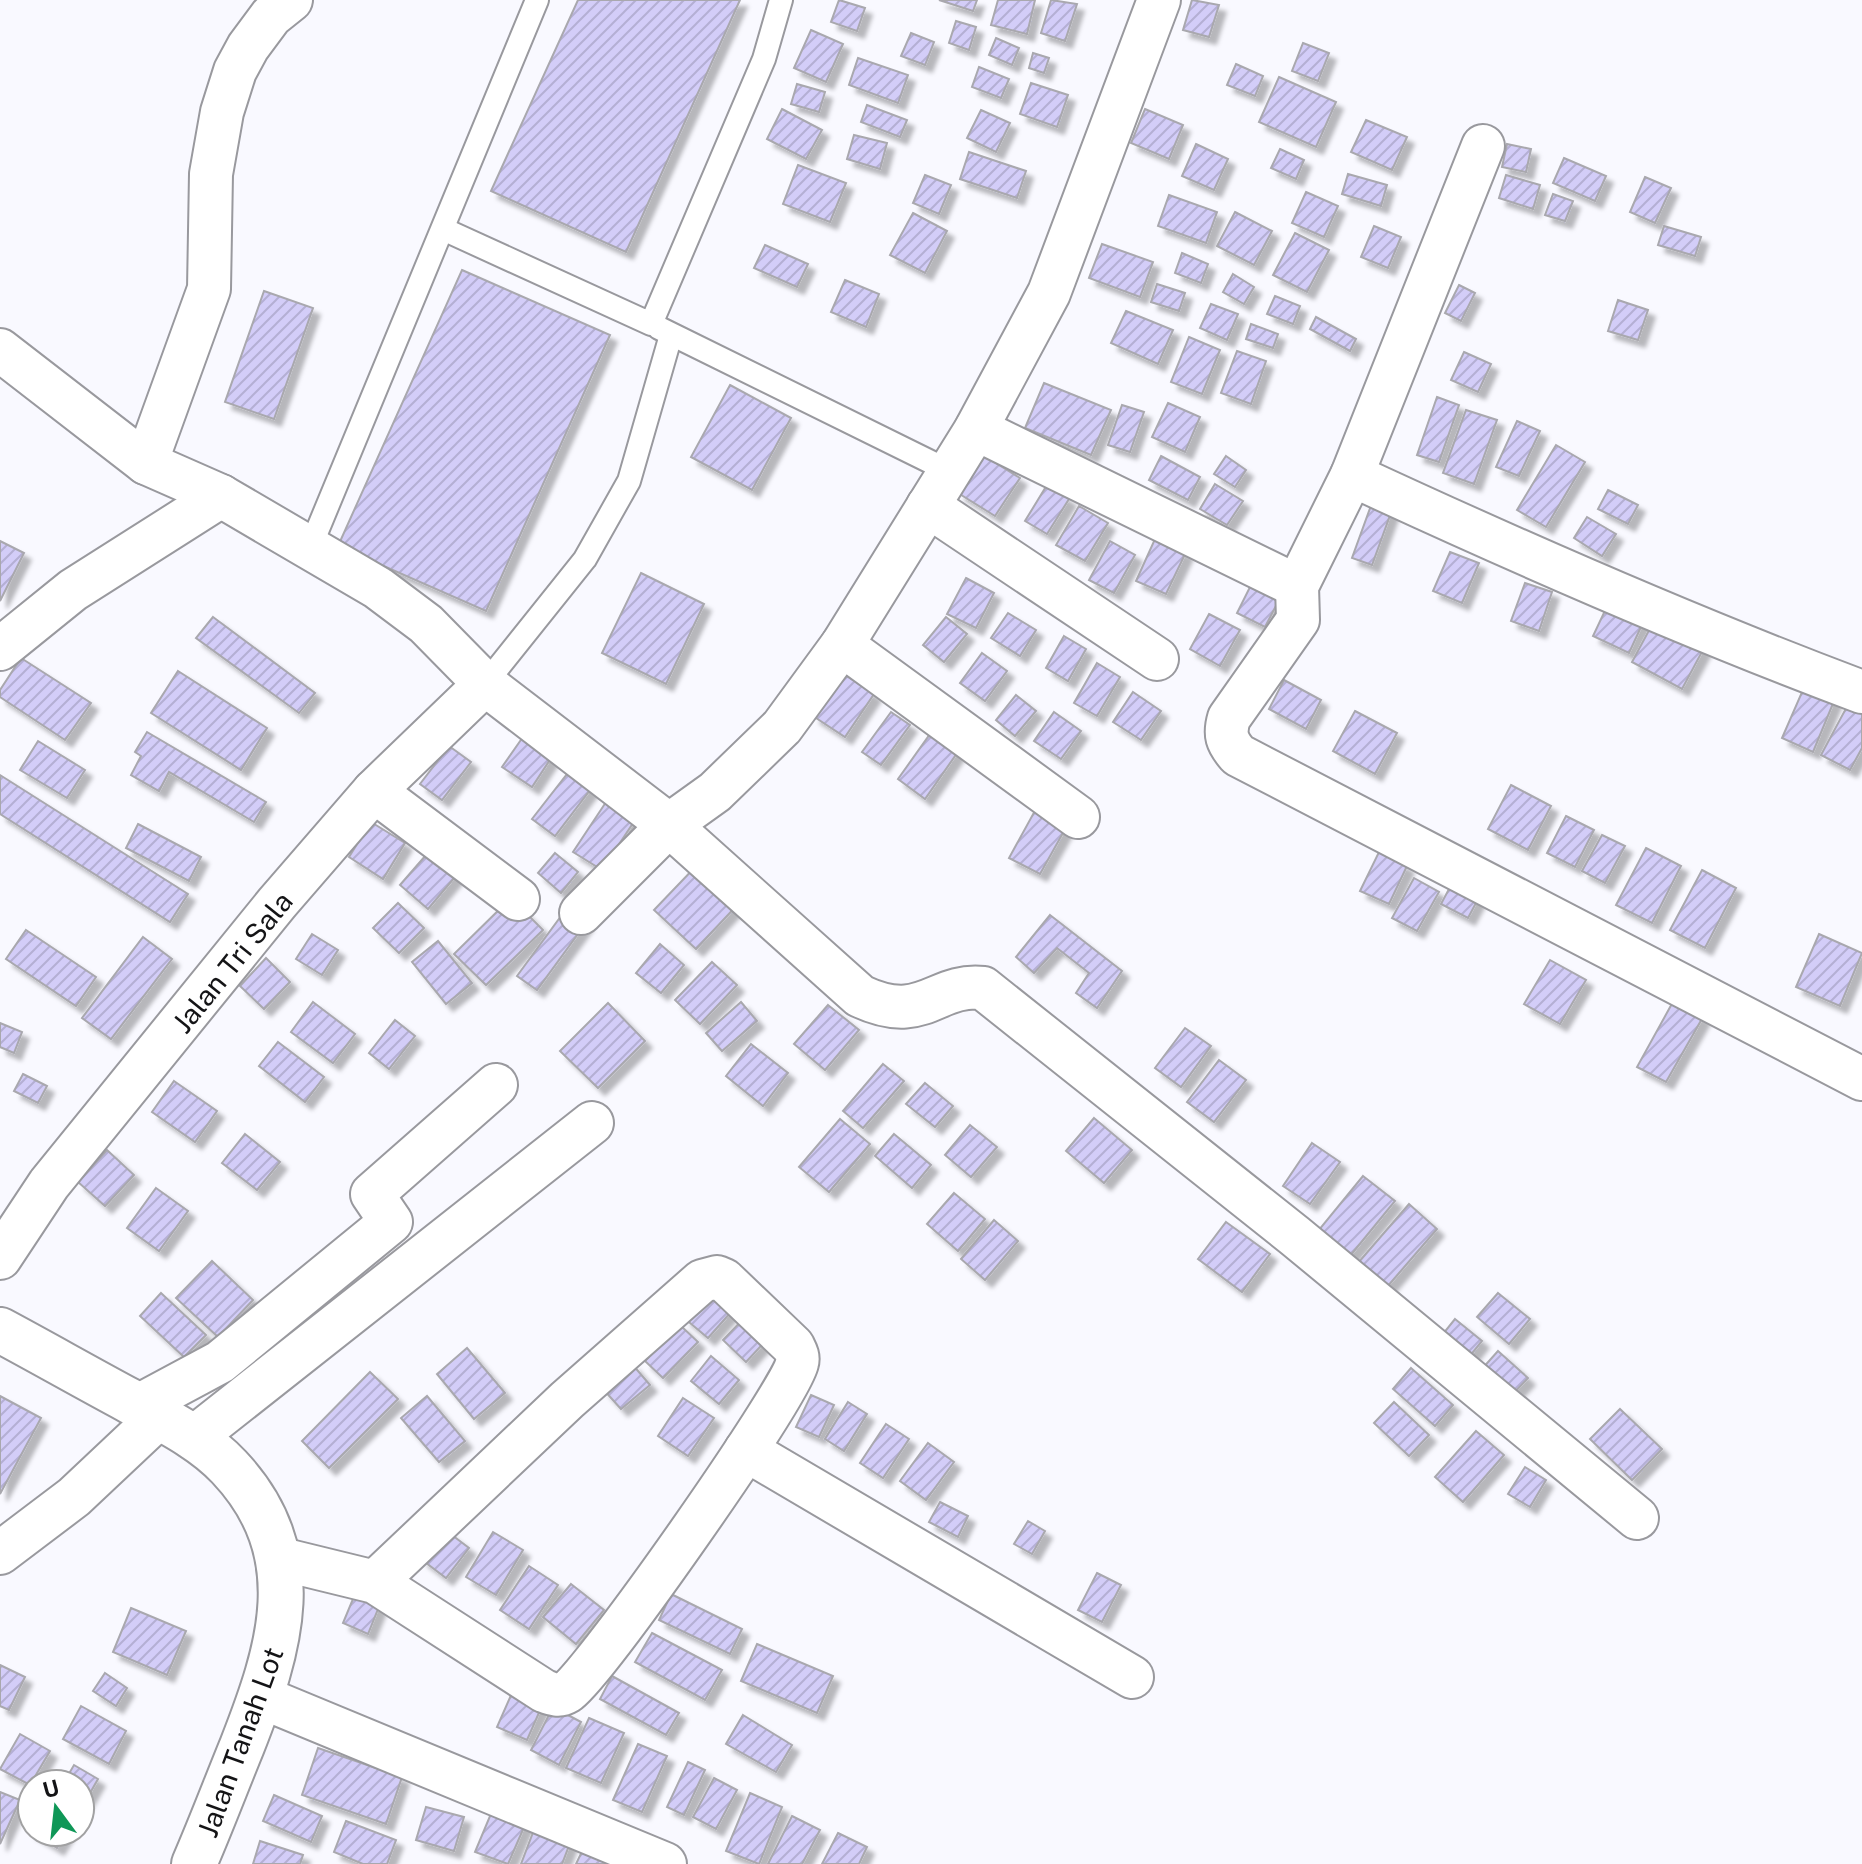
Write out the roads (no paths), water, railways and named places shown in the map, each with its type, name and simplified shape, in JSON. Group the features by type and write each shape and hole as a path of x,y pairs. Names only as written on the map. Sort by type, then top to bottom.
{"main road":[{"name":"Jalan Tanah Lot","path":"0,1330 163,1420 228,1467 263,1518 277,1558 282,1602 280,1635 261,1697 194,1864"}],"street":[{"path":"146,463 209,289 211,174 222,112 235,71 248,47 271,16 291,0"},
{"path":"581,913 669,825 748,764 782,727 842,645 976,429 1049,293 1159,0"},
{"path":"1483,146 1352,475 1297,586 1298,620 1229,718 1225,731 1228,743 1238,755 1862,1079"},
{"path":"0,350 146,463 221,496 378,588 426,624 485,684 669,825 860,996 883,1007 908,1007 970,987 983,988 998,998 1295,1236 1637,1518"},
{"path":"976,429 1297,586"},
{"path":"1352,475 1578,580 1719,639 1862,692"},
{"path":"938,489 1157,659"},
{"path":"0,649 73,590 221,496"},
{"path":"842,645 1078,817"},
{"name":"Jalan Tri Sala","path":"0,1258 49,1184 277,903 374,791 485,684"},
{"path":"374,791 518,899"},
{"path":"0,1553 74,1497 163,1420 220,1362 391,1222 372,1194 496,1085"},
{"path":"163,1420 592,1123"},
{"path":"277,1558 375,1582 544,1691 553,1695 566,1693 578,1683 624,1623 746,1450 794,1371 798,1355 793,1346 724,1280 709,1278 567,1400 375,1582"},
{"path":"746,1450 1132,1677"},
{"path":"261,1697 665,1864"}],"lane":[{"path":"310,548 537,0"},
{"path":"485,684 585,559 629,481 661,329 764,59 781,0"},
{"path":"443,229 661,329 938,489"}]}
